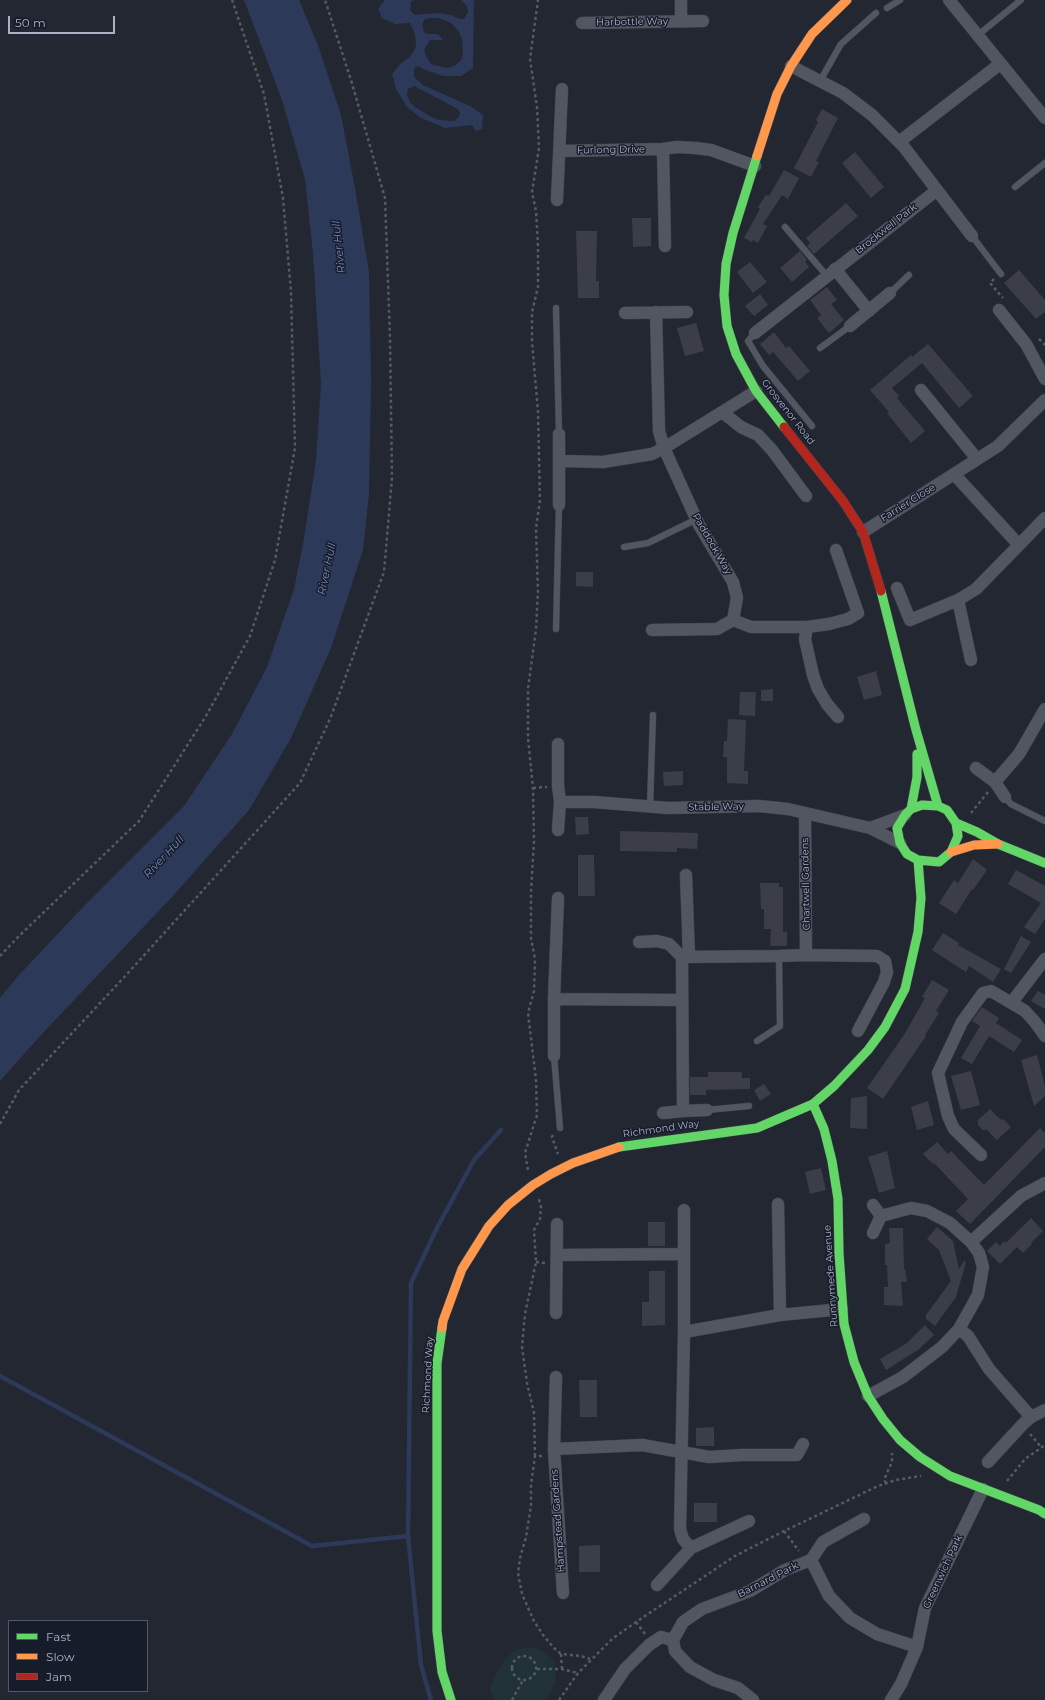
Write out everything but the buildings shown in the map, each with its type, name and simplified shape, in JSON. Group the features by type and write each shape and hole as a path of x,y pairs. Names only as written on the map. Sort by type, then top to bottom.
{"street":[{"name":"Harbottle Way","path":"681,0 681,21"},
{"name":"Grosvenor Road","path":"847,0 812,34 791,66 777,94 726,264 724,295 727,326 736,354 756,391 843,501 863,532 882,593 916,730 938,806"},
{"path":"949,0 1045,118"},
{"name":"Harbottle Way","path":"582,23 703,21"},
{"path":"899,142 1000,64"},
{"path":"791,66 843,93 872,115 899,142 972,236"},
{"path":"557,200 562,89"},
{"name":"Furlong Drive","path":"560,151 663,149 677,147 711,150 755,166"},
{"path":"663,149 665,246"},
{"name":"Brockwell Park","path":"755,334 831,272 937,190"},
{"path":"831,272 869,311"},
{"path":"850,326 890,293"},
{"path":"999,310 1026,344 1045,379"},
{"name":"Paddock Way","path":"656,312 659,431 664,448 697,520 734,582 738,598 733,620"},
{"path":"625,313 687,312"},
{"path":"921,390 977,459"},
{"path":"560,461 603,462 652,454 756,391"},
{"name":"Farrier Close","path":"863,532 998,446 1045,400"},
{"path":"722,412 741,427 758,435 772,450 806,496"},
{"path":"559,434 559,505"},
{"path":"954,474 1019,545"},
{"path":"897,588 910,620 958,600 976,589 1045,518"},
{"path":"652,630 717,629 733,620 751,627 807,627 848,619 858,613 836,550"},
{"path":"958,600 971,660"},
{"path":"807,627 805,639 813,675 818,689 827,704 838,717"},
{"path":"995,782 1019,754 1045,709"},
{"name":"Grosvenor Road","path":"908,812 917,777 916,730"},
{"path":"558,744 558,786 560,802 558,830"},
{"path":"976,768 995,782 1005,797"},
{"name":"Stable Way","path":"560,802 594,802 650,807 759,806 788,809 870,828 900,843"},
{"path":"870,828 922,805 938,806 948,810 956,823 958,836 951,852 937,865 918,860 907,854 900,843 897,828 908,812"},
{"name":"Chartwell Gardens","path":"805,814 806,954"},
{"path":"956,823 977,832 998,844 1045,863"},
{"path":"951,852 974,845 998,844"},
{"name":"Richmond Way","path":"451,1700 442,1672 437,1631 437,1363 443,1320 462,1269 489,1226 508,1205 533,1185 563,1168 620,1146 757,1128 813,1104 845,1076 864,1055 885,1027 896,1009 905,989 913,961 918,932 921,898 918,860"},
{"path":"683,1111 681,1000 686,956 686,875"},
{"name":"Richmond Way","path":"921,898 930,880"},
{"path":"554,1056 554,999 558,898"},
{"path":"639,942 657,941 669,944 686,956 779,956 806,954 878,956 885,961 887,972 884,982 858,1031"},
{"path":"1012,1002 1045,959"},
{"path":"981,1155 954,1129 948,1116 938,1073 962,1022 983,993 990,991 1012,1002 1025,1011 1045,1036"},
{"path":"554,999 681,1000"},
{"name":"Runnymede Avenue","path":"813,1104 824,1129 832,1161 838,1199 839,1253 844,1324 854,1362 868,1396 900,1440 920,1457 950,1476 983,1490 1040,1510 1045,1514"},
{"path":"663,1113 707,1110"},
{"path":"971,1242 1021,1196 1045,1183"},
{"path":"778,1204 780,1315"},
{"path":"873,1205 881,1216"},
{"path":"868,1396 903,1377 942,1347 958,1329 978,1295 983,1267 979,1253 971,1242 950,1222 927,1210 911,1208 881,1216 873,1233"},
{"path":"684,1210 684,1332 680,1529 683,1538 691,1548"},
{"path":"556,1313 557,1224"},
{"path":"557,1255 683,1254"},
{"path":"684,1332 780,1315 842,1309"},
{"path":"958,1329 968,1336 989,1369 1031,1417"},
{"name":"Hampstead Gardens","path":"556,1377 554,1452 563,1593"},
{"path":"988,1462 1031,1417 1045,1410"},
{"path":"554,1452 642,1445 709,1457 742,1455 797,1455 803,1444"},
{"name":"Greenwich Park","path":"891,1700 901,1684 917,1647 925,1608 983,1490"},
{"name":"Barnard Park","path":"667,1639 683,1622 702,1609 750,1591 785,1570 809,1561 823,1542 864,1519"},
{"path":"657,1585 691,1548 749,1521"},
{"name":"Barnard Park","path":"809,1561 829,1596 850,1618 877,1634 917,1647"},
{"path":"604,1700 625,1669 649,1645 667,1639 675,1651 690,1667 714,1680 738,1688 753,1700"}],"lane":[{"path":"887,8 900,0"},
{"path":"978,35 1020,0"},
{"path":"820,80 841,44 876,13"},
{"path":"1015,187 1045,163"},
{"path":"785,227 831,272"},
{"path":"972,236 1001,274"},
{"path":"890,293 910,275"},
{"path":"556,308 559,434"},
{"path":"820,348 850,326"},
{"path":"755,334 748,341 763,366 812,426"},
{"path":"556,629 559,505"},
{"path":"624,547 648,543 697,520"},
{"path":"650,807 653,715"},
{"path":"1005,797 1011,804 1045,821"},
{"path":"757,1042 780,1026 779,956"},
{"path":"554,1056 560,1128"},
{"path":"707,1110 749,1106"}],"path":[{"path":"0,956 18,936 139,821 206,716 250,636 275,560 295,448 291,292 283,198 264,94 232,0"},
{"path":"0,1124 19,1090 128,973 300,783 330,719 384,572 392,478 390,338 385,198 351,80 324,0"},
{"path":"538,0 530,59 537,108 539,148 532,192 536,211 538,253 538,287 532,312 532,341 538,412 540,500 536,528 538,592 536,629 528,689 528,738 533,788 534,841 530,892 531,938 535,959 534,991 528,1013 536,1080 537,1115 525,1153 526,1167 541,1208 540,1219 534,1230 536,1262 526,1314 522,1347 527,1383 534,1414 535,1456 531,1484 531,1506 518,1573 522,1594 534,1621 543,1635 554,1648 562,1654 581,1656 590,1659"},
{"path":"968,817 995,782"},
{"path":"560,1128 552,1137 563,1168"},
{"path":"886,1483 884,1480 892,1462 889,1440 893,1431"},
{"path":"1001,1496 1008,1479 1025,1459 1045,1445"},
{"path":"535,1456 554,1452"},
{"path":"561,1700 578,1673 590,1659 612,1639 735,1556 886,1483 928,1474 934,1466"},
{"path":"784,1531 809,1561"},
{"path":"562,1654 562,1669"},
{"path":"526,1655 530,1656 534,1660 537,1669 532,1677 523,1680 518,1679 512,1671 512,1666 516,1658 526,1655"},
{"path":"537,1669 562,1669 578,1673"},
{"path":"512,1700 523,1680"}],"shaded area":[{"path":"532,1647 543,1651 554,1660 556,1680 550,1695 545,1700 494,1700 490,1689 495,1675 504,1661 515,1650"}],"water":[{"name":"River Hull","path":"244,0 299,0 319,48 341,115 369,272 371,382 369,495 363,550 331,648 291,738 249,810 171,898 42,1034 0,1081 0,998 19,975 83,907 184,806 232,734 267,667 294,589 304,539 316,460 321,384 313,253 305,179 282,100"},
{"path":"385,0 414,0 411,2 410,10 415,15 438,13 464,19 468,12 467,6 461,0 474,0 473,68 461,76 444,76 425,70 418,66 414,68 414,77 423,85 470,106 483,115 482,129 476,131 472,125 445,128 421,118 407,107 396,89 392,74 400,64 410,57 416,47 415,34 410,23 395,24 382,18 378,9","holes":["439,18 451,23 459,32 462,39 463,50 462,59 456,65 447,68 431,64 426,56 424,50 430,40 443,40 438,34 429,34 424,32 422,24 425,19","414,86 456,108 460,112 459,117 454,121 439,120 415,107 410,102 407,95 408,89"]}],"waterway":[{"path":"431,1700 421,1665 408,1536 411,1283 438,1226 474,1160 501,1130"},
{"path":"0,1376 312,1546 408,1536"}],"traffic: fast":[{"path":"757,156 733,233 726,264 724,295 727,326 736,354 756,391 784,427"},
{"path":"881,591 916,730 938,806"},
{"path":"911,809 917,777 917,754"},
{"path":"922,805 938,806 947,810 956,823 958,836 951,852 939,862 918,860 907,854 900,843 897,828 905,815 911,809 922,805"},
{"path":"956,823 977,832 998,844 1045,863"},
{"path":"619,1147 757,1128 813,1104 834,1086 868,1050 885,1027 905,989 918,932 921,898 918,860"},
{"path":"813,1104 824,1129 832,1161 838,1199 839,1253 844,1324 854,1362 868,1396 883,1419 900,1440 920,1457 950,1476 1039,1510 1045,1514"},
{"path":"442,1328 437,1363 437,1631 442,1672 451,1700"}],"traffic: slow":[{"path":"757,156 777,94 791,66 812,34 847,0"},
{"path":"951,852 974,845 998,844"},
{"path":"442,1328 443,1321 462,1269 489,1226 508,1205 533,1185 551,1174 573,1163 619,1147"}],"traffic: jam":[{"path":"784,427 843,501 863,532 881,591"}]}
